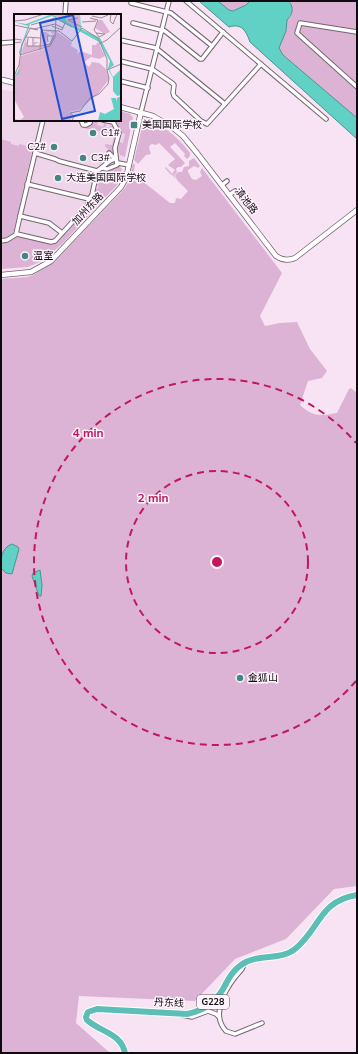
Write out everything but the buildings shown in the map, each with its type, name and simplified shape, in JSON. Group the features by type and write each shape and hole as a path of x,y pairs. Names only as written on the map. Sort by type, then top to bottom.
{"highway":[{"path":"240,965 253,959 283,955 292,952 304,940 324,913 332,905 342,899 357,894"},
{"name":"丹东线","path":"125,1053 123,1047 117,1039 87,1020 86,1017 88,1012 97,1009 179,1014 193,1013 213,1002 231,974 240,965"}],"street":[{"path":"65,14 66,1"},
{"path":"141,112 169,1"},
{"path":"186,1 326,119"},
{"path":"131,3 171,14 212,46"},
{"path":"133,23 165,31 200,59 202,59 223,32"},
{"path":"357,32 300,23 297,33 357,87"},
{"path":"121,40 156,49 225,104"},
{"path":"1,43 14,42"},
{"path":"121,61 152,69 172,83 174,85 174,96 203,123 207,124 261,64"},
{"path":"2,80 14,83"},
{"path":"121,81 148,88"},
{"name":"滇池路","path":"121,106 153,116 163,121 183,136 276,256 285,260 295,258 357,210"},
{"name":"加州东路","path":"1,274 31,272 55,258 121,187 126,178 129,165 132,161 141,112"},
{"path":"1,242 16,234 43,121"},
{"path":"82,121 83,124 86,125 91,121"},
{"path":"102,168 107,170 115,166 117,161 115,148 119,133 113,122 108,121"},
{"path":"35,153 97,171 102,168 105,163 117,161"},
{"path":"109,153 117,161 129,165"},
{"path":"16,234 53,242 87,206 92,195 97,171"},
{"path":"222,185 227,181"},
{"path":"28,184 89,199"},
{"path":"229,195 235,191"},
{"path":"20,216 49,223 62,233"},
{"path":"240,965 243,968 234,978 220,1006 219,1017 222,1028 230,1033 241,1032 262,1023"},
{"path":"179,1014 185,1017 192,1017 208,1011 219,1017"}],"shaded area":[{"path":"199,1 218,1 229,10 233,11 246,5 250,1 289,1 292,6 292,11 287,20 286,31 279,48 283,55 357,118 357,139 250,42 243,29 237,26 229,27"},
{"path":"218,1 250,1 246,5 231,11"},
{"path":"289,1 357,1 357,118 283,55 279,48 286,31 287,20 291,16 291,3"},
{"name":"大连美国国际学校","path":"1,89 14,92 14,121 121,121 121,111 131,114 133,119 125,157 117,175 59,242 1,265"},
{"path":"121,111 130,114 133,118 125,157 120,155 118,149 119,142 123,143 125,134 122,133 114,121 121,121"},
{"path":"146,120 158,124 170,132 190,153 190,156 187,159 184,156 185,154 175,143 170,147 185,163 176,169 177,172 174,175 176,179 172,175 173,174 171,175 165,168 166,167 172,174 175,170 168,165 175,159 159,143 156,145 150,145 149,148 151,154 146,155 138,164 134,160 143,123"},
{"path":"95,121 98,122 97,125 103,127 104,123 106,124 106,127 109,128 111,125 117,134 113,149 115,154 114,156 105,144 112,145 114,137 108,133 83,128 83,126 89,126"},
{"path":"1,139 19,146 19,144 33,147 13,234 6,239 1,240"},
{"path":"194,158 200,166 198,168 194,166 188,170 192,179 196,180 202,176 200,172 202,168 282,273 260,316 265,326 297,322 310,349 327,371 322,378 308,381 300,405 309,412 317,415 337,413 349,389 351,388 357,393 357,886 334,889 286,939 235,959 195,1001 79,996 76,1023 110,1053 1,1053 1,279 27,277 33,275 55,261 125,188 129,181 133,163 135,165 134,172 138,181 144,175 141,180 170,203 175,203 176,198 181,199 188,191 177,180 175,175 178,172 182,172 184,167 189,166 189,161"},
{"path":"115,167 120,167 122,169 118,184 61,245 42,261 28,267 1,269 1,243 8,241 15,235 55,241 87,209 93,200 95,189 99,186 96,185 100,175"},
{"path":"12,544 19,549 12,574 6,573 1,568 4,551"},
{"path":"40,570 42,585 41,596 39,596 32,576 33,573"}],"place":[{"name":"美国国际学校","path":"134,125"},
{"name":"C1#","path":"93,133"},
{"name":"C2#","path":"54,147"},
{"name":"C3#","path":"83,158"},
{"name":"大连美国国际学校","path":"58,178"},
{"name":"温室","path":"25,256"},
{"name":"金狐山","path":"240,678"}]}
